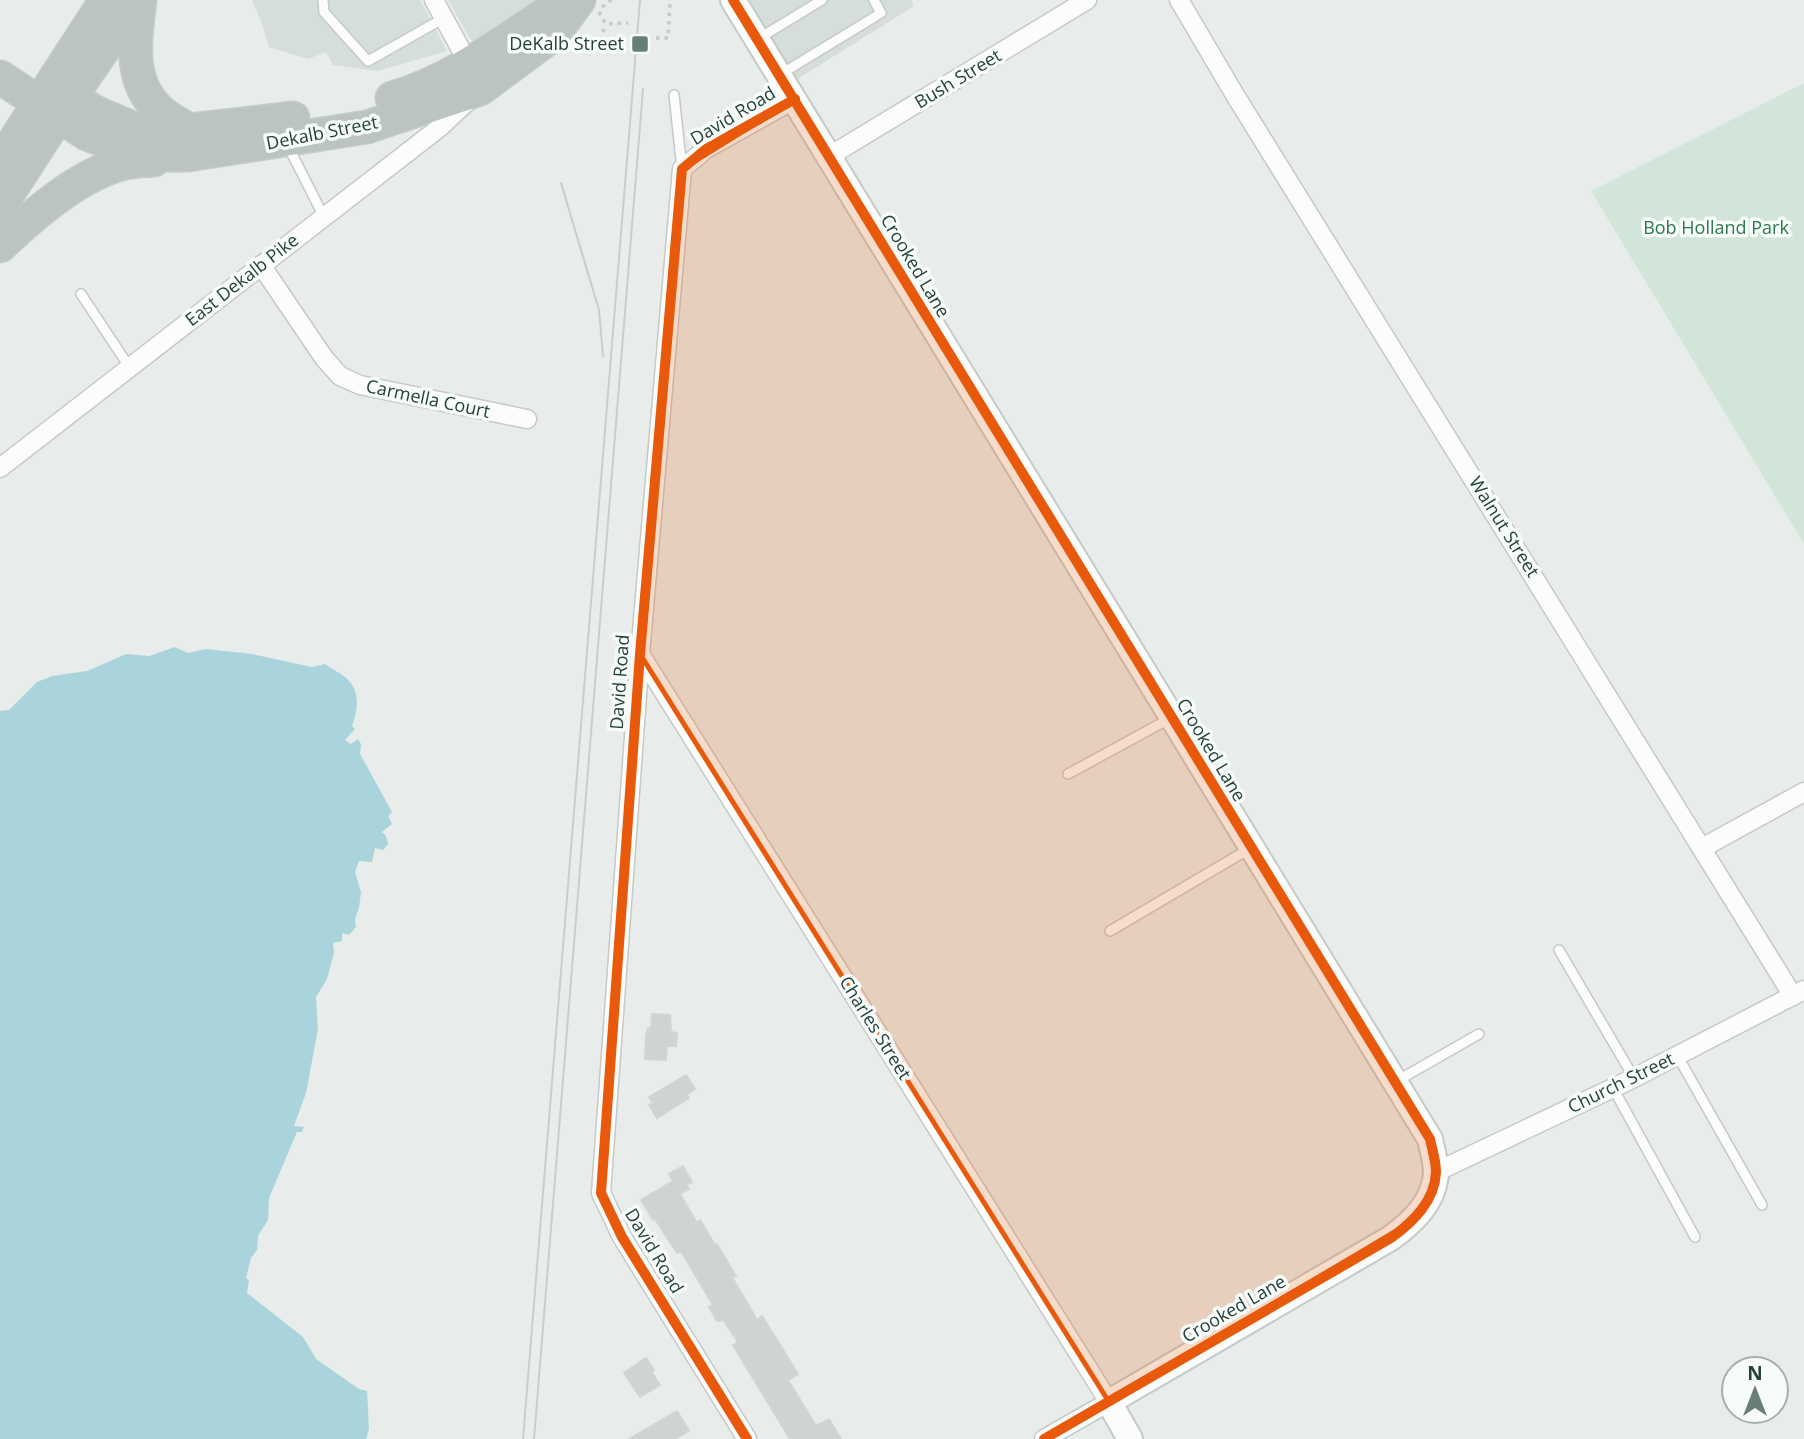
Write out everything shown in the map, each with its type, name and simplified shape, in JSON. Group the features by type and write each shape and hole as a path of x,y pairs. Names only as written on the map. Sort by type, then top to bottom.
{"highway":[{"path":"0,206 106,0"},
{"path":"0,163 139,0"},
{"path":"0,246 35,213 76,185 121,164 189,143 156,108 138,79 135,38 139,0"},
{"name":"Dekalb Street","path":"475,76 499,46 568,0"},
{"name":"Dekalb Street","path":"0,77 54,101 87,134 145,155 189,143 284,130 367,127 475,76 552,35 588,6"}],"street":[{"path":"433,0 475,76"},
{"name":"Bush Street","path":"828,157 1087,0"},
{"name":"Walnut Street","path":"1179,0 1213,60 1702,848 1798,993"},
{"name":"Crooked Lane","path":"736,1 828,157 1430,1139 1436,1172 1427,1201 1413,1221 1391,1238 1110,1402"},
{"name":"East Dekalb Pike","path":"0,468 439,128 475,76"},
{"name":"David Road","path":"747,1439 622,1237 601,1193 640,654 682,169 706,149 795,99"},
{"name":"Carmella Court","path":"261,265 296,319 340,376 360,385 527,419"},
{"name":"Charles Street","path":"640,654 1110,1402"},
{"path":"1702,848 1804,792"},
{"name":"Church Street","path":"1436,1172 1634,1078 1798,993"},
{"path":"1044,1439 1110,1402 1130,1439"}],"lane":[{"path":"323,0 324,12 368,61 444,18"},
{"path":"757,39 822,0"},
{"path":"780,75 881,13 874,0"},
{"path":"674,95 682,169"},
{"path":"284,130 324,217"},
{"path":"81,294 130,368"},
{"path":"1068,774 1171,718"},
{"path":"1110,931 1250,848"},
{"path":"1559,950 1634,1078"},
{"path":"1394,1083 1479,1034"},
{"path":"1677,1055 1762,1205"},
{"path":"1613,1088 1695,1237"}],"path":[{"path":"656,38 668,38 672,0"},
{"path":"588,6 606,24 628,23"},
{"path":"597,48 606,24"}],"highlighted area":[{"path":"795,99 1430,1139 1436,1172 1427,1201 1413,1221 1109,1402 640,654 682,169"}],"shaded area":[{"path":"252,0 420,0 447,51 377,71 333,65 326,52 308,59 269,47"},
{"path":"448,0 541,0 484,43 471,40"},
{"path":"748,0 911,0 914,6 796,80"}],"green space":[{"name":"Bob Holland Park","path":"1804,83 1804,544 1591,191"}],"water":[{"path":"175,647 188,653 206,649 252,654 312,667 325,664 343,675 354,688 357,700 352,726 355,729 345,740 351,744 358,739 361,744 360,754 392,812 388,816 392,824 382,832 388,844 383,850 375,848 372,862 359,861 355,872 361,892 355,919 356,927 349,935 342,933 342,941 333,943 334,953 327,979 316,997 318,1029 306,1093 294,1126 304,1127 302,1132 297,1132 269,1198 268,1220 258,1236 257,1250 251,1258 246,1278 249,1280 247,1293 303,1337 316,1359 359,1389 367,1391 369,1429 366,1439 0,1439 0,711 9,710 37,682 52,676 87,671 126,654 149,656"}],"building":[{"path":"652,1014 670,1015 671,1032 677,1033 676,1046 667,1046 666,1060 645,1059 646,1036 648,1028 651,1028"},
{"path":"686,1075 695,1089 687,1094 689,1098 657,1118 649,1105 653,1103 649,1097"},
{"path":"683,1166 692,1182 686,1185 689,1189 680,1194 697,1223 700,1220 715,1245 717,1244 757,1320 762,1316 798,1374 788,1380 816,1426 829,1419 841,1439 790,1439 733,1345 738,1342 723,1320 717,1321 709,1307 713,1305 681,1251 677,1253 641,1200 673,1181 669,1174"},
{"path":"646,1358 660,1385 640,1397 624,1373"},
{"path":"677,1411 689,1431 675,1439 629,1439"}],"tram line":[{"path":"523,1439 640,0"},
{"path":"534,1439 643,89"},
{"path":"561,183 599,310 603,356"}],"cycle path":[{"path":"733,0 1430,1139 1434,1155 1436,1172 1432,1192 1415,1218 1391,1238 1044,1439"},
{"path":"747,1439 622,1237 601,1193 640,654 682,169 706,149 795,99"}],"place":[{"name":"DeKalb Street","path":"640,44"}]}
